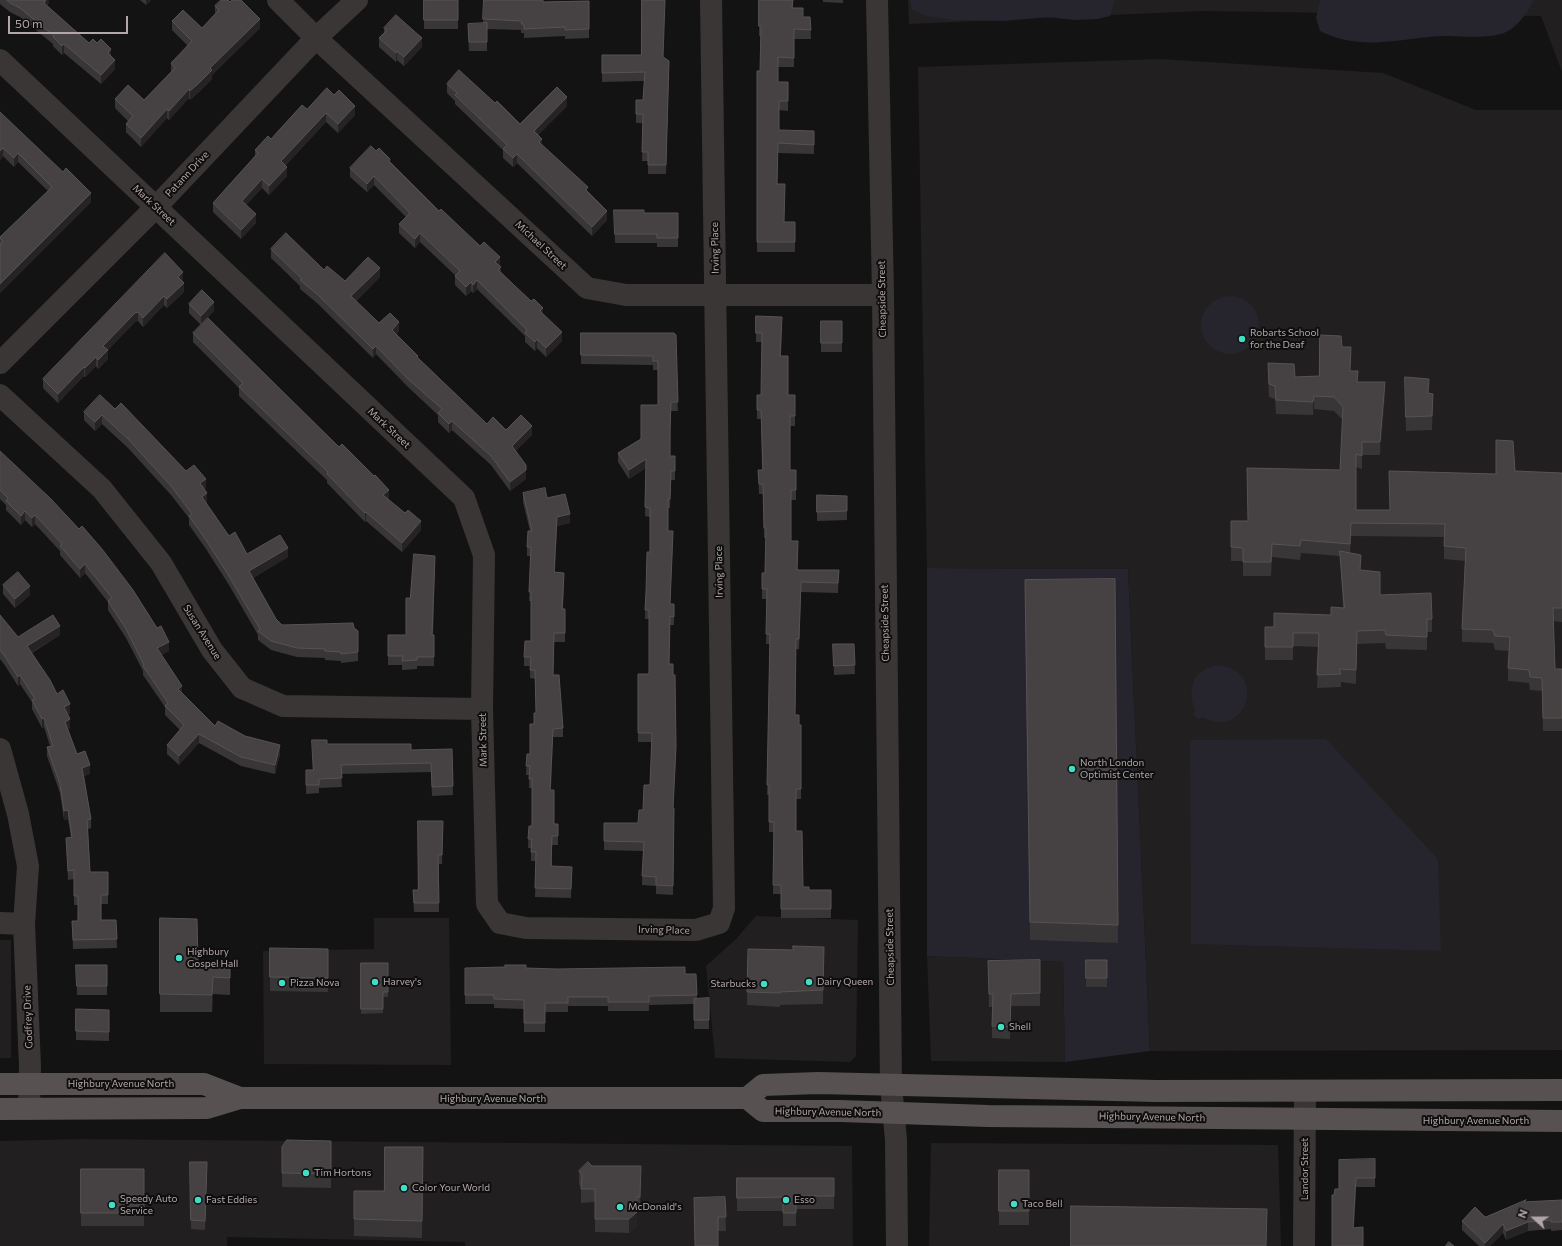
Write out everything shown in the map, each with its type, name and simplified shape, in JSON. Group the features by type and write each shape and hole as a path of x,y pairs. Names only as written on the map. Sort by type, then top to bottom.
{"main road":[{"path":"747,1098 763,1085 818,1083 1156,1091 1305,1092 1562,1090"},
{"name":"Highbury Avenue North","path":"0,1084 204,1084 240,1098"},
{"name":"Highbury Avenue North","path":"0,1109 207,1108 240,1098 747,1098 763,1111 1305,1119 1562,1121"}],"street":[{"name":"Michael Street","path":"278,0 316,38 587,288 626,295 883,295"},
{"name":"Patann Drive","path":"0,363 156,207 316,38 357,0"},
{"name":"Irving Place","path":"500,923 526,928 696,930 719,923 724,908 711,0"},
{"name":"Cheapside Street","path":"877,0 883,295 891,1085 896,1140 897,1246"},
{"name":"Mark Street","path":"0,60 464,498 484,556 482,709 487,904 500,923"},
{"name":"Susan Avenue","path":"0,395 102,490 160,563 212,650 242,688 283,706 482,709"},
{"name":"Godfrey Drive","path":"0,749 18,814 28,866 24,924 30,1084 29,1109"},
{"path":"0,923 24,924"},
{"name":"Landor Street","path":"1304,1246 1305,1092"}],"shaded area":[{"path":"908,0 1562,0 1562,72 1541,16 1201,11 909,24"},
{"path":"910,0 1115,0 1110,16 1097,19 1075,20 1047,17 1004,21 953,20 927,16 912,10"},
{"path":"1320,0 1534,0 1525,15 1514,27 1498,35 1483,37 1443,36 1396,41 1366,42 1351,41 1320,31 1316,18"},
{"name":"Robarts School for the Deaf","path":"1160,59 1383,73 1476,110 1562,110 1562,1050 1150,1051 1128,569 927,568 918,67"},
{"path":"1230,296 1241,298 1254,309 1257,314 1259,325 1257,336 1246,349 1241,352 1230,354 1219,352 1206,341 1203,336 1201,325 1203,314 1214,301 1219,298"},
{"path":"927,568 1128,569 1150,1051 1065,1062 1063,962 927,956"},
{"path":"1218,665 1234,670 1243,679 1247,690 1246,702 1240,712 1231,720 1218,722 1202,717 1199,720 1192,714 1195,710 1192,694 1194,681 1202,671 1209,667"},
{"path":"1326,739 1438,859 1441,951 1191,944 1190,740"},
{"path":"756,916 858,920 856,1056 850,1062 715,1058 706,966 735,940"},
{"path":"374,918 449,918 451,1065 264,1064 263,951 374,949"},
{"path":"0,940 11,940 11,1058 0,1058"},
{"path":"927,956 1063,962 1065,1062 931,1061"},
{"path":"80,1139 852,1146 853,1246 465,1246 465,1242 227,1237 227,1246 0,1246 0,1141"},
{"path":"931,1143 1278,1145 1281,1246 929,1246"}],"building":[{"path":"7,0 46,0 44,3 89,43 93,39 97,43 101,39 111,49 108,53 115,60 101,75 64,44 62,46 53,37 54,36 20,8"},
{"path":"221,0 228,0 230,2 232,0 241,0 260,19 210,68 212,70 199,83 190,91 189,89 169,111 167,109 141,138 126,124 133,116 115,99 128,85 144,100 175,68 171,63 192,41 172,21 183,10 202,28 219,10 215,6"},
{"path":"424,0 458,0 458,20 424,20"},
{"path":"484,0 543,0 543,2 589,1 589,29 565,30 565,27 524,29 524,24 521,24 522,21 483,19"},
{"path":"642,0 665,0 663,57 669,61 666,165 648,165 648,152 642,152 643,114 636,114 636,100 643,100 645,72 602,73 602,55 641,55"},
{"path":"759,0 793,0 792,8 803,8 803,17 810,17 811,30 794,29 794,58 778,57 778,82 788,82 788,101 779,101 779,130 814,131 814,145 778,143 777,184 785,184 784,222 795,222 795,242 757,242 757,71 760,71 761,26 759,26"},
{"path":"396,15 422,38 404,57 397,51 396,53 379,38 387,30 384,28"},
{"path":"487,23 487,42 469,42 468,24"},
{"path":"459,70 495,103 497,101 520,124 557,87 567,97 534,131 542,139 539,142 588,187 586,190 607,211 592,227 517,154 513,158 503,149 507,145 455,95 457,93 447,84"},
{"path":"327,88 334,95 339,90 355,106 338,124 326,113 281,161 287,167 269,186 262,179 242,201 256,214 241,230 213,203 258,153 255,150 268,136 271,139 302,105 307,109"},
{"path":"0,112 63,172 66,168 91,193 0,284 0,244 3,241 0,237 52,187 18,153 14,158 3,148 0,151"},
{"path":"371,146 376,151 379,148 390,159 389,161 439,211 441,209 480,246 484,242 500,257 495,262 501,267 498,270 531,301 534,299 543,308 540,311 562,332 546,348 537,339 535,342 525,333 527,330 477,280 473,285 471,282 466,287 455,276 460,271 420,233 415,239 399,224 410,213 374,176 367,184 350,168"},
{"path":"614,210 644,210 644,213 678,213 678,238 657,238 657,234 615,234"},
{"path":"286,233 324,270 327,266 345,281 368,257 380,268 351,296 379,323 390,313 399,322 392,330 418,356 417,357 487,424 493,417 506,430 521,415 532,426 512,446 526,465 526,470 510,482 491,456 452,421 449,424 438,413 442,409 407,378 376,346 373,349 317,294 300,280 302,279 271,249"},
{"path":"165,253 183,272 178,277 184,283 167,299 164,296 143,318 138,312 135,313 103,346 108,350 98,360 96,357 85,368 84,367 58,394 43,379"},
{"path":"202,290 214,302 201,316 189,304"},
{"path":"756,316 782,317 780,356 788,356 788,395 795,395 795,416 790,416 790,470 796,470 796,490 791,490 791,541 798,541 797,570 839,570 838,583 801,582 799,639 796,639 795,715 799,715 799,725 801,725 801,789 796,789 796,831 802,831 803,887 809,887 809,890 831,890 831,909 781,909 781,885 773,885 774,822 769,822 769,785 767,785 770,634 766,634 767,589 762,589 762,573 765,573 766,528 764,528 763,484 759,484 758,470 763,470 761,410 757,410 757,395 761,395 762,333 756,333"},
{"path":"208,318 339,447 342,444 374,476 375,475 389,490 383,495 405,513 408,510 421,521 402,543 366,512 365,513 327,474 328,472 239,387 243,383 193,333"},
{"path":"821,321 842,321 842,343 821,343"},
{"path":"581,333 674,333 676,335 678,402 671,402 670,430 670,456 675,456 675,471 671,471 670,499 668,499 668,531 673,531 670,604 674,604 674,617 670,616 669,664 673,664 673,675 675,675 676,746 673,808 673,886 656,885 656,877 642,876 644,842 604,841 604,823 638,823 639,810 643,810 644,785 650,785 652,733 638,733 638,674 649,674 649,610 645,610 647,552 650,552 650,508 645,507 646,459 629,470 618,453 641,439 641,405 658,405 658,361 653,361 653,356 581,355"},
{"path":"1320,335 1341,336 1342,347 1351,347 1350,371 1358,371 1357,382 1385,382 1380,442 1362,442 1362,456 1356,454 1356,510 1390,510 1389,471 1496,474 1496,440 1513,441 1515,471 1562,473 1562,608 1553,608 1555,669 1562,669 1562,718 1543,718 1542,678 1530,677 1529,670 1508,668 1510,637 1495,636 1493,630 1462,629 1466,548 1444,546 1445,524 1351,523 1350,544 1301,540 1300,546 1272,544 1271,562 1243,562 1243,548 1231,547 1231,521 1248,521 1247,468 1340,470 1343,407 1334,397 1314,396 1313,402 1276,400 1275,386 1269,384 1268,363 1294,364 1295,377 1319,376"},
{"path":"1405,377 1429,379 1428,393 1433,394 1432,416 1406,417"},
{"path":"100,395 115,409 121,403 186,471 194,465 206,479 200,483 207,493 202,497 229,536 235,532 247,554 280,535 288,548 249,571 276,619 282,625 353,623 354,628 358,631 358,652 341,654 341,652 325,651 325,649 297,648 271,641 258,631 260,629 229,576 189,516 192,514 171,486 128,439 102,415 95,422 84,412"},
{"path":"0,451 51,499 79,529 82,526 102,549 133,590 157,628 161,626 169,642 157,648 182,686 178,689 215,726 218,721 245,736 280,745 275,765 241,757 199,734 179,756 167,745 184,725 165,706 168,703 143,666 144,665 126,629 108,601 112,598 85,564 80,569 60,546 62,544 35,515 32,518 25,511 21,516 6,501 8,498 0,490"},
{"path":"545,488 547,498 565,494 570,514 557,517 554,572 564,573 562,609 565,609 565,633 554,633 553,675 559,675 563,728 553,729 550,790 554,790 554,824 558,824 558,836 552,836 551,866 572,867 571,889 535,888 536,852 531,852 532,839 528,839 529,826 532,826 532,779 529,779 530,766 526,766 527,754 530,754 530,724 534,724 534,713 536,713 535,670 530,670 531,657 524,657 525,641 531,641 531,592 529,592 531,547 527,547 528,531 532,531 523,493"},
{"path":"817,495 847,496 847,511 817,512"},
{"path":"1340,551 1361,555 1360,570 1380,572 1380,595 1431,593 1432,619 1427,619 1427,637 1386,635 1385,630 1357,631 1356,670 1339,669 1341,674 1317,675 1319,633 1293,633 1293,647 1265,647 1265,627 1274,627 1274,613 1331,615 1331,607 1344,608"},
{"path":"414,554 435,556 432,635 434,635 434,657 417,657 417,660 402,661 403,656 388,656 388,635 406,635 406,598 410,598"},
{"path":"18,572 30,586 15,599 3,585"},
{"name":"North London Optimist Center","path":"1115,579 1118,925 1030,922 1025,580"},
{"path":"0,615 18,637 53,615 60,626 27,646 50,680 57,694 63,690 70,704 64,707 70,719 65,722 77,754 85,751 90,765 82,768 91,819 87,820 90,872 108,872 108,895 101,895 101,920 116,920 117,939 73,940 72,921 78,921 78,896 74,896 74,870 68,871 66,838 72,837 68,810 64,811 60,784 47,747 53,746 44,718 42,719 32,700 35,699 20,675 18,677 0,650"},
{"path":"833,644 854,644 855,665 834,666"},
{"path":"312,740 327,740 327,744 411,744 411,750 452,749 453,786 432,787 431,763 341,765 342,778 319,779 319,785 306,785 306,770 313,770"},
{"path":"418,821 443,821 442,855 438,855 439,903 414,903 413,890 418,890"},
{"name":"Highbury Gospel Hall","path":"160,918 197,919 198,962 230,962 230,978 213,977 212,995 160,994"},
{"path":"793,946 824,947 823,990 780,993 747,992 748,949 793,950"},
{"path":"270,948 328,949 328,978 270,977"},
{"path":"1040,960 1040,993 1011,994 1010,1027 992,1026 993,994 989,994 988,961"},
{"path":"1086,960 1107,960 1107,978 1086,978"},
{"name":"Harvey's","path":"361,963 388,963 388,992 383,992 383,1009 361,1009"},
{"path":"76,965 107,965 107,986 77,986"},
{"path":"505,965 526,965 526,968 557,969 685,967 685,974 696,974 697,995 649,996 649,1002 608,1002 608,997 568,997 568,1003 545,1003 545,1023 524,1023 524,1000 494,999 494,995 465,995 465,968 505,967"},
{"path":"709,998 709,1020 694,1020 694,999"},
{"path":"76,1009 109,1010 109,1032 76,1031"},
{"path":"287,1140 331,1141 331,1174 282,1173 282,1147"},
{"path":"385,1147 423,1147 422,1221 354,1219 354,1191 384,1191"},
{"path":"1375,1159 1375,1178 1356,1178 1353,1228 1363,1227 1363,1246 1332,1246 1332,1195 1334,1195 1335,1189 1339,1189 1339,1160"},
{"name":"Fast Eddies","path":"190,1162 207,1162 205,1221 191,1220"},
{"name":"McDonald's","path":"588,1162 592,1166 641,1166 640,1197 637,1197 637,1212 629,1219 595,1219 595,1189 581,1189 582,1175 579,1171"},
{"name":"Speedy Auto Service","path":"81,1169 144,1169 144,1213 81,1213"},
{"name":"Taco Bell","path":"999,1170 1029,1170 1029,1211 999,1211"},
{"path":"737,1178 834,1178 834,1196 796,1196 796,1213 783,1213 783,1197 737,1198"},
{"path":"725,1197 726,1217 718,1217 718,1246 695,1246 694,1198"},
{"path":"1526,1200 1524,1202 1562,1200 1562,1222 1551,1222 1551,1220 1528,1222 1506,1231 1503,1224 1485,1243 1462,1221 1475,1207 1485,1217"},
{"path":"1071,1206 1267,1209 1266,1246 1071,1246"},
{"path":"1449,1242 1454,1246 1446,1246"}],"place":[{"name":"Robarts School for the Deaf","path":"1242,339"},
{"name":"North London Optimist Center","path":"1072,769"},
{"name":"Highbury Gospel Hall","path":"179,958"},
{"name":"Harvey's","path":"375,982"},
{"name":"Dairy Queen","path":"809,982"},
{"name":"Pizza Nova","path":"282,983"},
{"name":"Starbucks","path":"764,984"},
{"name":"Shell","path":"1001,1027"},
{"name":"Tim Hortons","path":"306,1173"},
{"name":"Color Your World","path":"404,1188"},
{"name":"Fast Eddies","path":"198,1200"},
{"name":"Esso","path":"786,1200"},
{"name":"Taco Bell","path":"1014,1204"},
{"name":"Speedy Auto Service","path":"112,1205"},
{"name":"McDonald's","path":"620,1207"}]}
